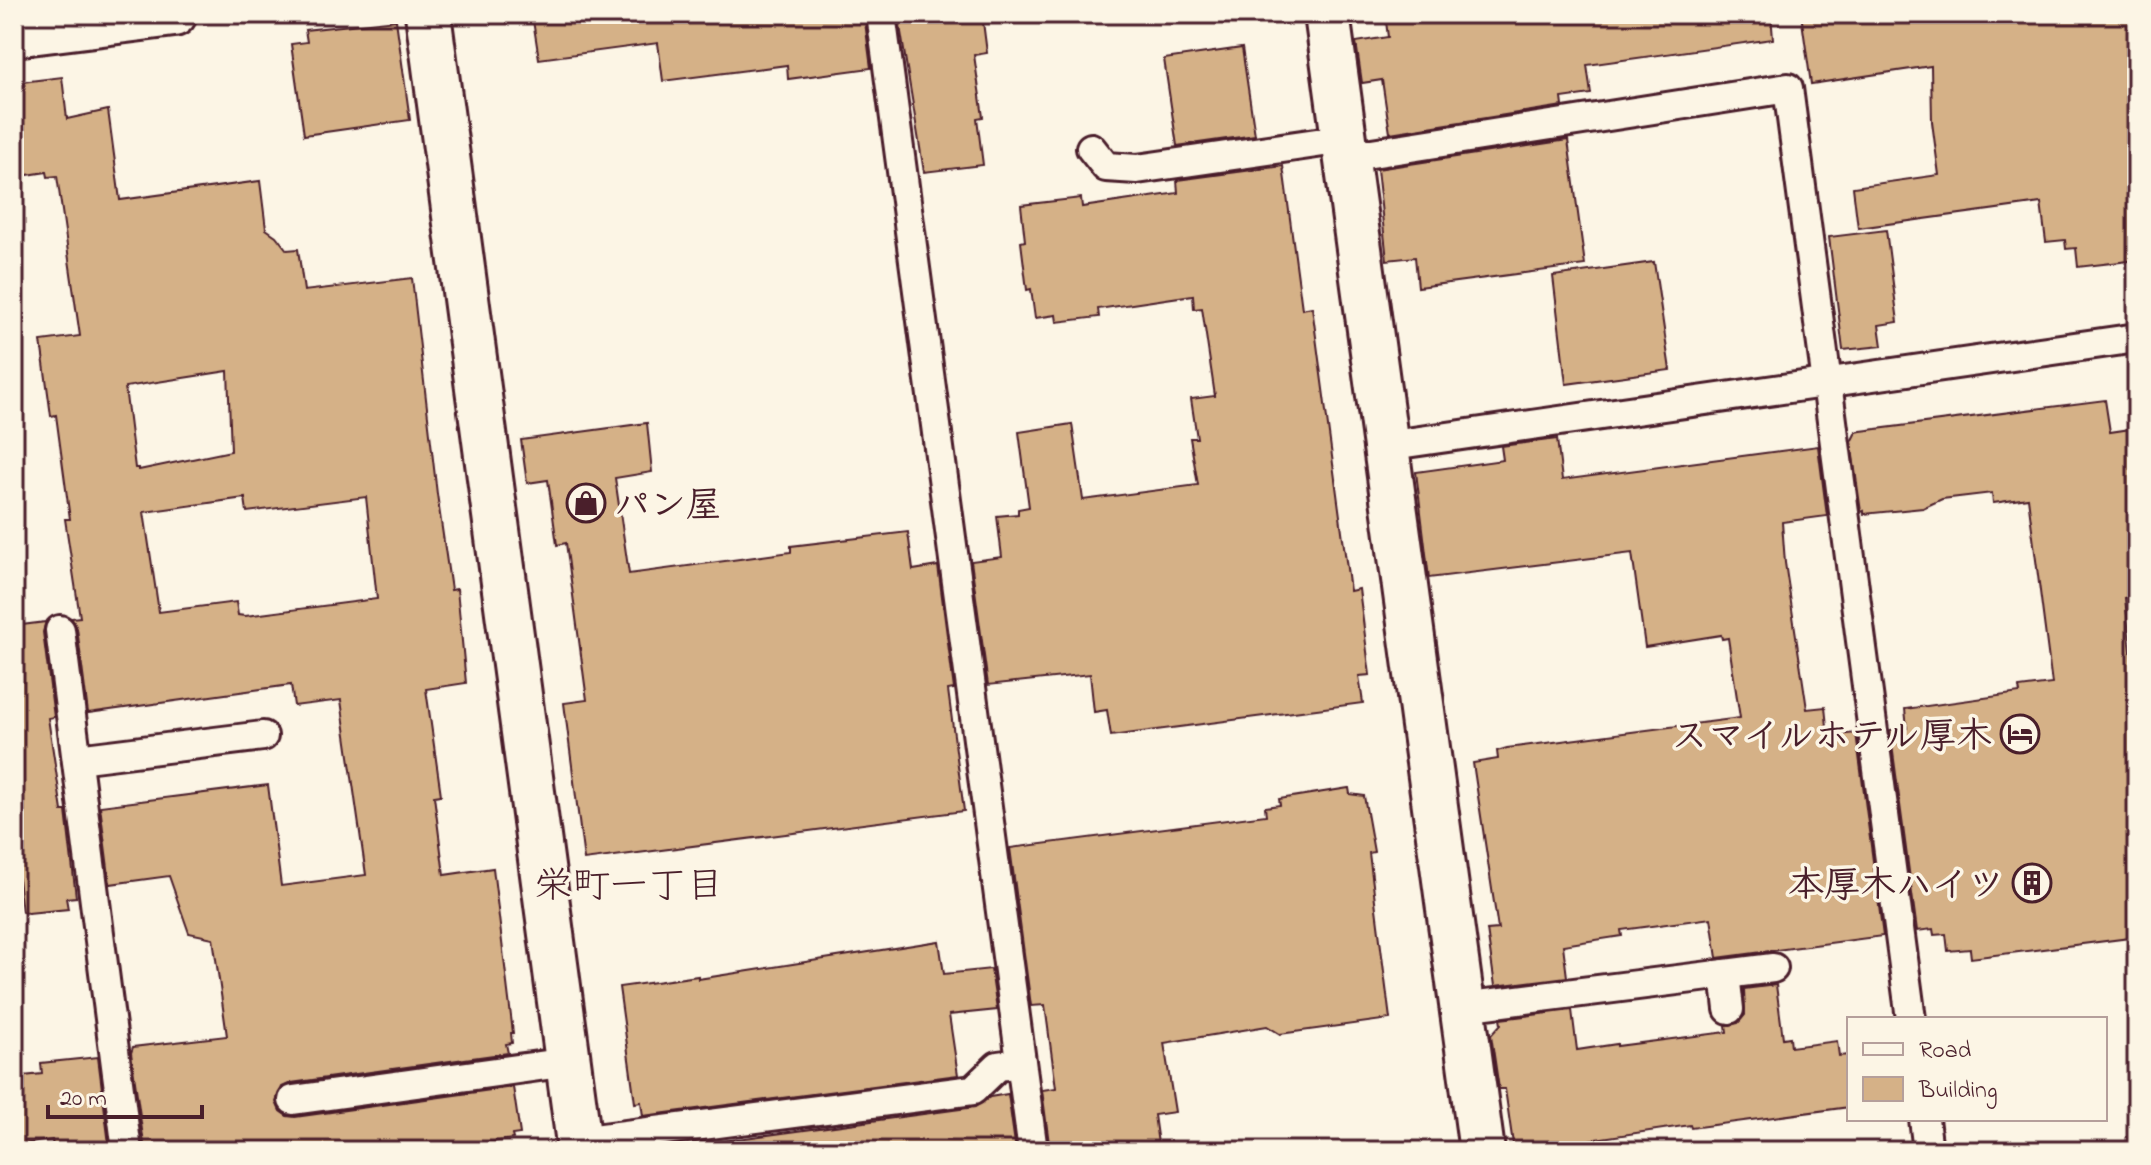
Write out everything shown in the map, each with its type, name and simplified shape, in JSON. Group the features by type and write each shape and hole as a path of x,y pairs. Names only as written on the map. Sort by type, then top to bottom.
{"street":[{"path":"14,34 174,14"},
{"path":"428,14 579,1146"},
{"path":"1327,14 1482,1151"}],"lane":[{"path":"881,14 1033,1151"},
{"path":"1091,148 1106,167 1137,169 1345,148 1788,88 1911,1017"},
{"path":"1385,446 2137,338"},
{"path":"60,630 127,1151"},
{"path":"77,759 263,736"},
{"path":"1463,1007 1773,968"},
{"path":"1725,974 1729,1009"},
{"path":"293,1100 568,1062"},
{"path":"579,1146 973,1090 998,1066 1021,1063"},
{"path":"1924,1121 1928,1151"}],"building":[{"path":"532,14 864,14 871,68 788,79 787,65 663,81 658,43 539,59"},
{"path":"898,14 982,14 987,53 974,55 983,117 977,118 983,165 924,172"},
{"path":"1385,14 1771,14 1773,39 1587,65 1591,94 1562,98 1563,106 1390,133 1382,80 1362,83 1356,42 1388,37"},
{"path":"1801,14 2137,14 2137,260 2078,267 2076,248 2066,249 2065,240 2046,242 2041,203 1858,228 1853,187 1939,175 1932,122 1931,66 1811,84"},
{"path":"396,20 410,120 304,135 291,44 307,42 305,30"},
{"path":"1242,48 1255,135 1177,146 1164,59"},
{"path":"62,77 67,119 108,110 120,200 260,181 266,229 287,250 298,249 304,291 412,278 437,494 451,590 457,589 466,683 426,689 441,795 434,796 444,875 493,868 512,1043 506,1044 508,1053 291,1083 282,1087 276,1102 280,1111 295,1117 513,1087 520,1134 512,1135 513,1139 427,1151 145,1151 131,1053 133,1047 227,1036 213,938 189,933 169,876 110,884 100,806 268,785 281,886 366,875 341,700 294,706 291,685 88,713 77,628 71,618 80,617 65,519 70,519 56,415 51,416 41,341 80,336 57,176 48,177 47,172 14,177 14,83","holes":["228,371 231,451 139,470 135,468 125,387","366,497 377,599 245,616 238,615 236,602 159,612 144,512 245,498 247,512"]},
{"path":"1568,140 1585,265 1418,287 1415,257 1387,260 1377,169"},
{"path":"1283,166 1302,309 1312,307 1350,591 1359,589 1370,675 1359,676 1363,703 1111,736 1107,710 1094,712 1090,674 988,685 971,561 1002,557 997,516 1018,514 1018,509 1029,507 1019,432 1072,424 1083,500 1198,485 1190,438 1197,438 1191,399 1215,396 1202,308 1194,309 1193,295 1098,309 1099,317 1057,322 1056,315 1035,318 1031,289 1027,290 1021,242 1025,241 1021,205 1081,198 1082,207 1178,193 1177,180"},
{"path":"1886,230 1898,322 1879,325 1882,346 1843,350 1829,237"},
{"path":"1654,262 1670,370 1566,384 1553,276"},
{"path":"2105,400 2110,432 2137,428 2137,597 2125,598 2134,679 2137,678 2137,937 1971,958 1970,949 1948,951 1946,934 1934,935 1933,929 1917,931 1890,730 1907,728 1905,709 2020,693 2019,688 2052,684 2028,498 1993,503 1992,493 1942,499 1923,508 1864,514 1864,511 1861,512 1851,442 1856,432 1861,431"},
{"path":"647,423 652,472 615,478 629,574 791,552 791,546 908,532 913,570 938,566 954,689 948,690 964,811 584,860 564,703 587,700 566,543 557,545 548,480 527,483 521,440"},
{"path":"1557,439 1562,480 1818,446 1827,516 1782,522 1785,563 1807,709 1825,707 1828,736 1856,733 1883,936 1717,958 1711,918 1621,930 1622,936 1563,945 1567,977 1495,986 1487,930 1498,929 1473,763 1498,759 1497,751 1507,748 1740,718 1728,638 1722,639 1721,635 1645,647 1632,553 1429,578 1416,472 1503,460 1501,446"},
{"path":"46,622 43,632 54,717 48,718 62,811 66,811 76,897 66,898 68,909 28,913 22,912 14,845 14,626"},
{"path":"1349,788 1350,794 1364,796 1374,852 1369,853 1390,1019 1280,1034 1267,1026 1164,1043 1175,1112 1154,1115 1159,1151 1050,1151 1042,1090 1056,1088 1045,1005 1031,1006 1010,848 1266,815 1265,807 1280,805 1279,799"},
{"path":"939,941 944,974 991,969 997,1010 949,1015 958,1075 643,1116 641,1102 635,1103 619,987 698,976 698,979"},
{"path":"1776,985 1783,1038 1790,1037 1791,1047 1837,1041 1839,1056 1847,1055 1847,1107 1691,1128 1690,1125 1514,1151 1505,1089 1499,1089 1491,1035 1501,1024 1500,1019 1572,1010 1577,1050 1617,1046 1727,1032 1726,1025 1738,1023 1745,1015 1744,989"},
{"path":"98,1057 109,1144 66,1149 65,1146 53,1147 52,1140 14,1145 14,1077 42,1074 41,1063"},
{"path":"1008,1094 1016,1151 648,1151 975,1107 990,1097"}],"place":[{"name":"パン屋","path":"586,503"},
{"name":"スマイルホテル厚木","path":"2020,734"},
{"name":"本厚木ハイツ","path":"2032,883"}],"district":[{"name":"栄町一丁目","path":"629,884"}]}
